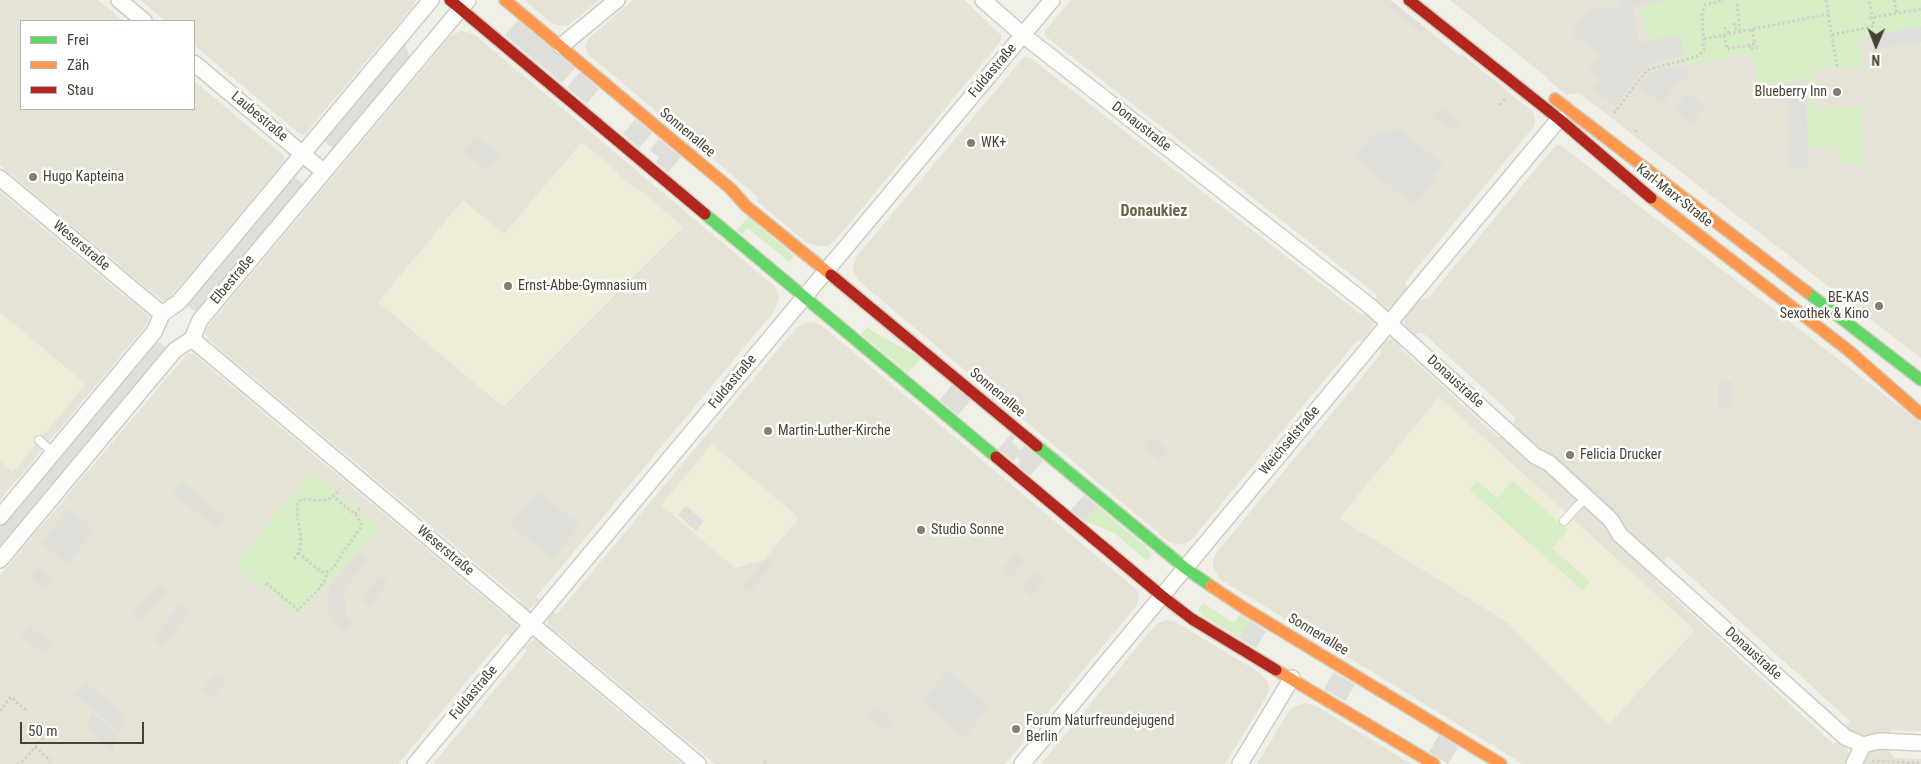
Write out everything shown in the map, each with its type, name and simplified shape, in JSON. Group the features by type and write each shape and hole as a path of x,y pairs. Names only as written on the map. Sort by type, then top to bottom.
{"main road":[{"name":"Sonnenallee","path":"505,0 731,189 751,210 1185,568 1237,603 1501,764"},
{"name":"Karl-Marx-Straße","path":"1409,0 1921,380"},
{"path":"460,3 805,297 1162,596 1192,618 1434,764"},
{"name":"Karl-Marx-Straße","path":"1543,89 1563,114 1649,196 1848,350 1921,414"}],"street":[{"path":"119,0 143,20"},
{"name":"Elbestraße","path":"0,517 154,332 162,314 179,302 431,0"},
{"path":"561,46 616,0"},
{"name":"Donaustraße","path":"984,0 1023,35 1371,307 1535,456 1549,463 1611,520 1620,535 1838,732 1863,744 1880,742 1921,743"},
{"name":"Fuldastraße","path":"415,764 1052,0"},
{"name":"Elbestraße","path":"0,560 175,350 192,339 200,320 324,172 460,3"},
{"name":"Laubestraße","path":"195,64 324,172"},
{"name":"Weichselstraße","path":"1022,764 1563,114"},
{"name":"Weserstraße","path":"0,178 162,314"},
{"name":"Weserstraße","path":"192,339 698,764"},
{"path":"1240,764 1292,678"},
{"path":"1859,762 1863,744"}],"lane":[{"path":"39,440 53,453"},
{"path":"1564,521 1586,497"}],"path":[{"path":"1614,112 1647,70 1698,56 1704,50 1702,14 1705,5 1724,0"},
{"path":"1832,0 1826,1 1837,67"},
{"path":"1832,34 1874,26 1870,17 1869,0"},
{"path":"1894,0 1897,13"},
{"path":"1737,4 1739,32"},
{"path":"1870,17 1921,9"},
{"path":"1704,39 1828,14"},
{"path":"1739,18 1734,26 1739,32"},
{"path":"1724,27 1730,34"},
{"path":"1724,35 1727,49 1754,44 1752,29"},
{"path":"1749,45 1750,49 1758,47"},
{"path":"294,559 298,553 301,529 297,508 298,503 302,499 322,501 334,497 340,489"},
{"path":"298,553 320,572 327,572 340,561 344,550 351,544 362,526 355,514 334,497"},
{"path":"355,514 361,507"},
{"path":"269,584 298,610 327,578 327,572"},
{"path":"0,710 11,697 28,712"},
{"path":"17,764 24,761 50,730 47,727"},
{"path":"35,747 51,761"},
{"path":"1859,762 1921,763"}],"shaded area":[{"path":"0,0 98,0 122,20 20,20 20,110 195,110 195,82 284,156 282,164 168,300 163,300 155,295 0,165"},
{"path":"140,0 416,0 413,6 304,135 300,134 195,46 195,20 165,20"},
{"path":"524,0 599,0 569,25 562,26 553,24"},
{"path":"633,0 964,0 1002,36 1000,42 838,237 828,246 819,246 806,242 758,202 757,196 588,54 585,47 589,38"},
{"path":"1071,0 1390,0 1460,56 1462,54 1532,111 1535,117 1535,125 1406,281 1406,288 1393,305 1386,307 1376,300 1376,294 1048,38 1045,35 1045,31"},
{"path":"1380,0 1390,0 1427,29 1423,34"},
{"path":"1450,0 1921,0 1921,358 1579,93 1567,95"},
{"path":"1621,0 1669,0 1633,7 1639,43 1681,35 1684,55 1646,65 1616,106 1592,88 1600,78 1589,69 1599,54 1572,33 1588,9 1621,7"},
{"path":"518,20 575,68 562,83 505,35"},
{"path":"1921,26 1921,42 1873,50 1872,36"},
{"path":"461,31 476,36 767,280 775,287 779,297 775,310 536,597 540,600 529,609 521,608 518,605 521,601 208,339 205,333 208,326 450,37"},
{"path":"405,42 410,58 334,149 323,140"},
{"path":"1024,57 1029,57 1360,314 1366,313 1374,322 1372,330 1363,340 1357,341 1191,540 1184,544 1169,542 859,281 853,272 856,257"},
{"path":"1686,65 1689,79 1679,81 1662,104 1639,87 1651,72"},
{"path":"580,72 599,89 587,104 567,87"},
{"path":"1787,85 1806,85 1808,168 1789,168"},
{"path":"1687,93 1705,106 1691,124 1674,110"},
{"path":"1443,108 1462,124 1450,130 1430,114"},
{"path":"635,119 652,133 639,148 623,134"},
{"path":"1400,129 1443,165 1434,176 1437,179 1414,206 1355,157 1372,135"},
{"path":"476,136 500,156 488,171 463,151"},
{"path":"659,139 681,157 668,172 656,162 659,157 650,150"},
{"name":"Ernst-Abbe-Gymnasium","path":"582,142 683,227 503,407 378,302 463,200 504,234"},
{"path":"1556,145 1560,145 1921,423 1921,731 1891,730 1887,736 1852,733 1844,728 1850,721 1670,558 1666,557 1664,565 1623,528 1615,515 1615,508 1558,456 1551,457 1542,453 1512,427 1515,417 1423,333 1417,333 1416,339 1404,328 1405,317 1420,300 1428,298"},
{"path":"293,176 304,185 197,313 186,304"},
{"path":"0,192 147,315 149,319 144,328 0,500"},
{"path":"0,312 86,384 13,472 0,461"},
{"path":"807,322 816,323 823,327 1137,590 1139,594 1137,605 1005,764 715,764 559,634 556,637 548,629 548,619 553,612 557,614 796,328"},
{"path":"1394,339 1403,344 1400,348 1498,437 1504,436 1543,467 1607,524 1655,574 1656,581 1833,744 1840,742 1850,755 1847,764 1523,764 1220,579 1213,568 1213,559 1217,552 1381,354 1380,348 1388,340"},
{"path":"157,340 167,349 0,549 0,527"},
{"path":"188,353 198,358 507,617 511,614 517,621 517,627 511,637 506,634 398,764 0,764 0,575"},
{"path":"1719,381 1732,381 1732,407 1718,407"},
{"path":"952,385 971,400 958,415 940,400"},
{"path":"1439,397 1695,630 1609,724 1508,623 1339,518"},
{"path":"1011,434 1015,438 1012,442 1021,450 1025,446 1043,461 1030,476 1017,465 1021,460 1016,457 1013,461 998,449"},
{"path":"1151,437 1168,450 1160,460 1143,447"},
{"path":"712,444 799,518 764,560 735,568 661,505"},
{"path":"1558,456 1615,508 1615,515 1551,457"},
{"path":"182,482 225,517 216,528 173,493"},
{"path":"538,491 580,526 552,559 511,525"},
{"path":"1084,495 1097,506 1085,521 1071,510"},
{"path":"686,506 704,521 696,531 678,515"},
{"path":"69,509 95,530 67,564 41,543"},
{"path":"361,553 368,560 344,589 346,616 353,622 344,633 335,625 329,614 328,593 331,585"},
{"path":"1016,553 1025,561 1010,579 1001,571"},
{"path":"766,558 773,564 749,592 742,587"},
{"path":"38,567 53,580 45,590 30,577"},
{"path":"1037,570 1047,578 1032,596 1022,588"},
{"path":"380,576 388,583 369,605 361,598"},
{"path":"158,585 166,591 141,622 133,615"},
{"path":"181,604 190,612 162,646 153,638"},
{"path":"1166,620 1174,621 1260,673 1268,682 1269,690 1266,697 1225,764 1041,764 1151,630 1158,623"},
{"path":"1250,621 1266,631 1256,648 1239,638"},
{"path":"29,626 53,645 45,655 21,636"},
{"path":"536,639 549,646 546,650 682,764 433,764 527,651 524,648"},
{"path":"947,671 990,706 964,738 922,702"},
{"path":"1334,672 1355,685 1345,701 1324,689"},
{"path":"218,673 227,681 211,698 202,690"},
{"path":"85,682 120,711 126,725 120,732 75,695"},
{"path":"1305,703 1314,705 1411,764 1257,764 1289,711 1295,706"},
{"path":"876,706 895,722 887,731 868,716"},
{"path":"91,712 117,734 113,752 88,730"},
{"path":"1439,735 1458,747 1448,764 1429,752"},
{"path":"1886,747 1895,758 1921,759 1921,764 1861,764 1873,748"}],"green space":[{"path":"1669,0 1921,0 1921,26 1860,38 1861,66 1820,67 1813,70 1813,108 1861,107 1863,164 1837,164 1837,146 1808,147 1806,78 1759,85 1752,53 1686,65 1681,35 1648,41 1641,5"},
{"path":"748,217 794,256 789,262 748,228 742,234 737,230"},
{"path":"867,327 921,358 908,373 861,334"},
{"path":"313,471 332,487 330,490 337,495 339,494 357,509 357,512 360,511 383,530 379,530 296,615 235,564"},
{"path":"1477,481 1497,498 1513,481 1568,530 1552,548 1590,582 1582,590 1470,490"},
{"path":"1097,506 1145,546 1152,555 1147,561 1114,533 1085,521"},
{"path":"1203,603 1234,623 1240,615 1250,621 1239,638 1204,616 1198,610"}],"traffic: fast":[{"path":"705,214 996,457"},
{"path":"1807,292 1921,380"},
{"path":"1037,446 1185,568 1211,586"}],"traffic: slow":[{"path":"505,0 731,189 746,206 831,275"},
{"path":"1555,99 1807,292"},
{"path":"1651,198 1848,350 1921,414"},
{"path":"1211,586 1501,764"},
{"path":"1276,670 1434,764"}],"traffic: jam":[{"path":"450,0 705,214"},
{"path":"1409,0 1559,119 1651,198"},
{"path":"831,275 1037,446"},
{"path":"996,457 1192,619 1276,670"}],"place":[{"name":"Blueberry Inn","path":"1837,92"},
{"name":"WK+","path":"971,143"},
{"name":"Hugo Kapteina","path":"33,177"},
{"name":"Ernst-Abbe-Gymnasium","path":"508,286"},
{"name":"BE-KAS Sexothek & Kino","path":"1879,306"},
{"name":"Martin-Luther-Kirche","path":"768,431"},
{"name":"Felicia Drucker","path":"1570,455"},
{"name":"Studio Sonne","path":"921,530"},
{"name":"Forum Naturfreundejugend Berlin","path":"1016,729"}],"district":[{"name":"Donaukiez","path":"1154,212"}]}
